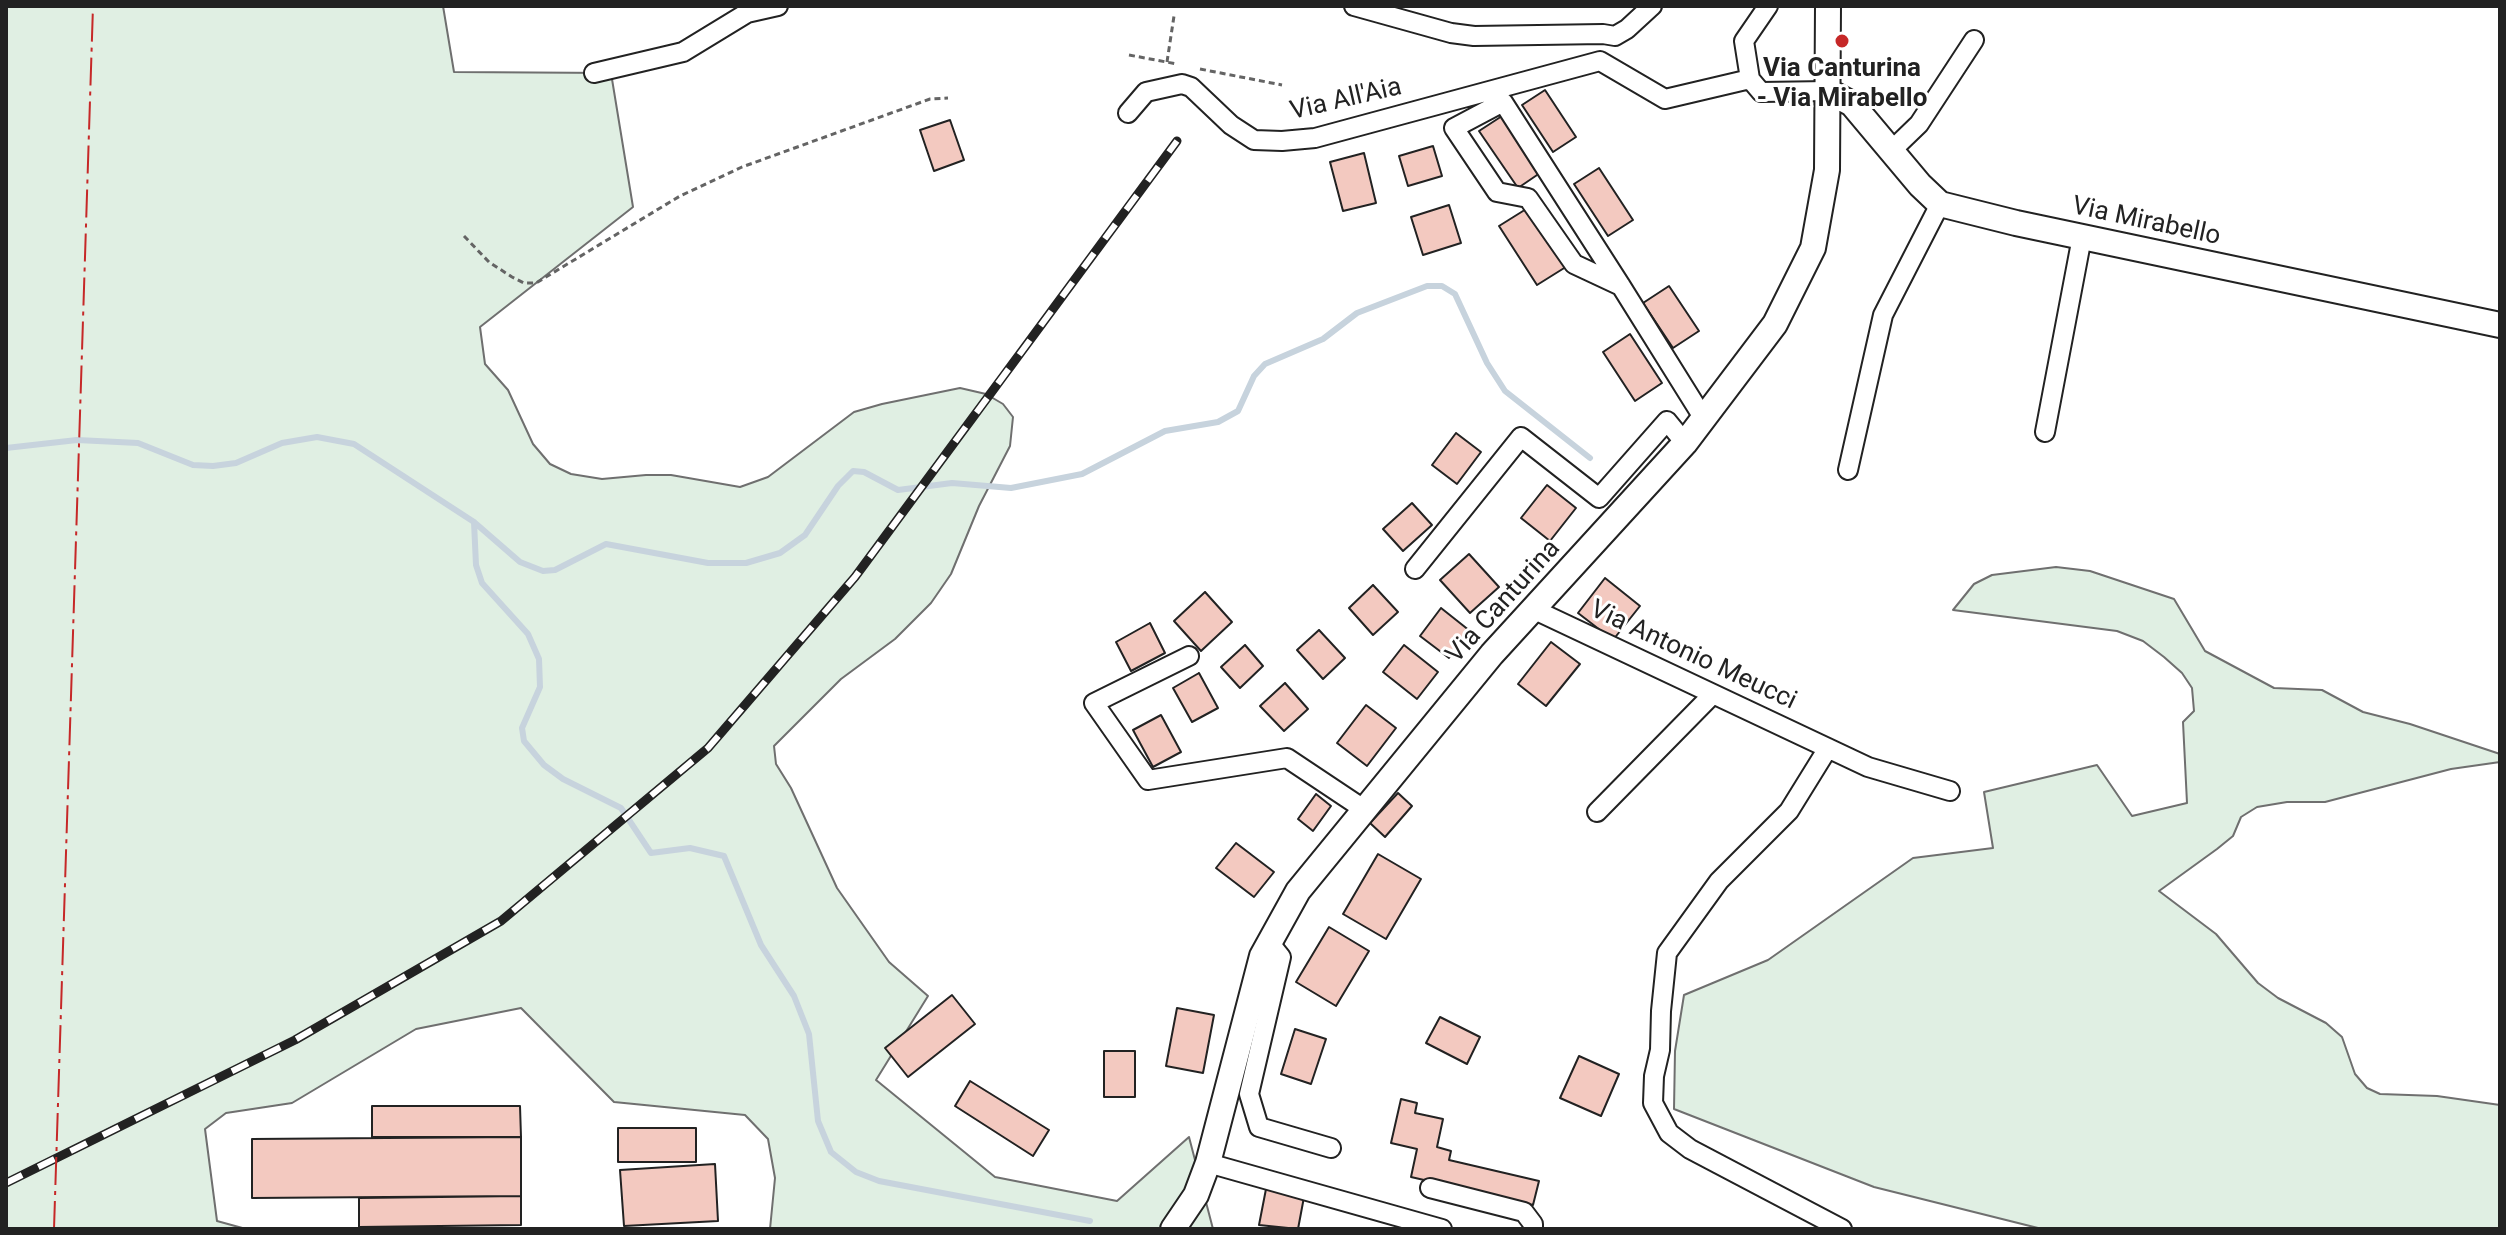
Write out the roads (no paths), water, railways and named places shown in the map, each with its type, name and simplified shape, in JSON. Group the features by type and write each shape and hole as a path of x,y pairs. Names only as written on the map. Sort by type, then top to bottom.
{"main road":[{"name":"Via Canturina","path":"1173,1229 1196,1195 1208,1163 1262,956 1298,891 1492,654 1685,443 1775,324 1813,248 1827,170 1828,6"},
{"path":"1828,91 1852,104 1920,185 1940,204"},
{"name":"Via Mirabello","path":"1940,204 2500,325"}],"street":[{"path":"594,73 683,52 747,13 778,6"},
{"path":"1354,6 1451,33 1474,36 1615,36 1652,6"},
{"path":"1768,6 1744,41 1750,79 1761,92 1828,91"},
{"path":"1891,151 1919,124 1974,40"},
{"name":"Via All'Aia","path":"1128,113 1146,92 1182,84 1191,87 1231,125 1254,140 1293,140 1315,138 1600,61 1665,99 1750,79"},
{"path":"1621,286 1574,264 1528,198 1497,192 1454,128 1503,102 1621,286 1704,419"},
{"path":"1848,470 1883,315 1940,204"},
{"path":"2045,432 2082,237"},
{"path":"1415,569 1521,437 1599,498 1667,421 1685,443"},
{"name":"Via Antonio Meucci","path":"1535,610 1868,767 1950,791"},
{"path":"1189,656 1094,703 1148,780 1287,758 1365,810"},
{"path":"1597,812 1713,694"},
{"path":"1828,748 1789,811 1719,881 1667,953 1653,1103 1669,1133 1690,1149 1842,1229"},
{"path":"1269,942 1281,957 1249,1094 1259,1127 1331,1148"},
{"path":"1208,1163 1442,1229"},
{"path":"1430,1188 1524,1212 1533,1229"}],"waterway":[{"path":"6,448 77,440 138,443 193,465 213,466 236,463 282,443 317,437 354,444 474,522 520,562 543,571 555,570 606,544 708,563 746,563 780,553 805,535 838,486 853,471 864,472 898,490 952,483 1011,488 1082,474 1165,431 1218,422 1238,411 1254,376 1265,364 1323,339 1357,313 1427,286 1442,286 1455,294 1487,363 1505,391 1590,458"},
{"path":"474,522 476,565 482,583 528,634 539,659 540,687 522,728 524,741 544,765 563,779 621,808 651,853 690,848 724,856 761,945 794,996 809,1034 818,1121 831,1152 856,1172 879,1181 1090,1221"}],"railway":[{"path":"6,1183 295,1040 501,921 708,748 855,577 1177,141"}],"place":[{"name":"Via Canturina - Via Mirabello","path":"1842,41"}]}
